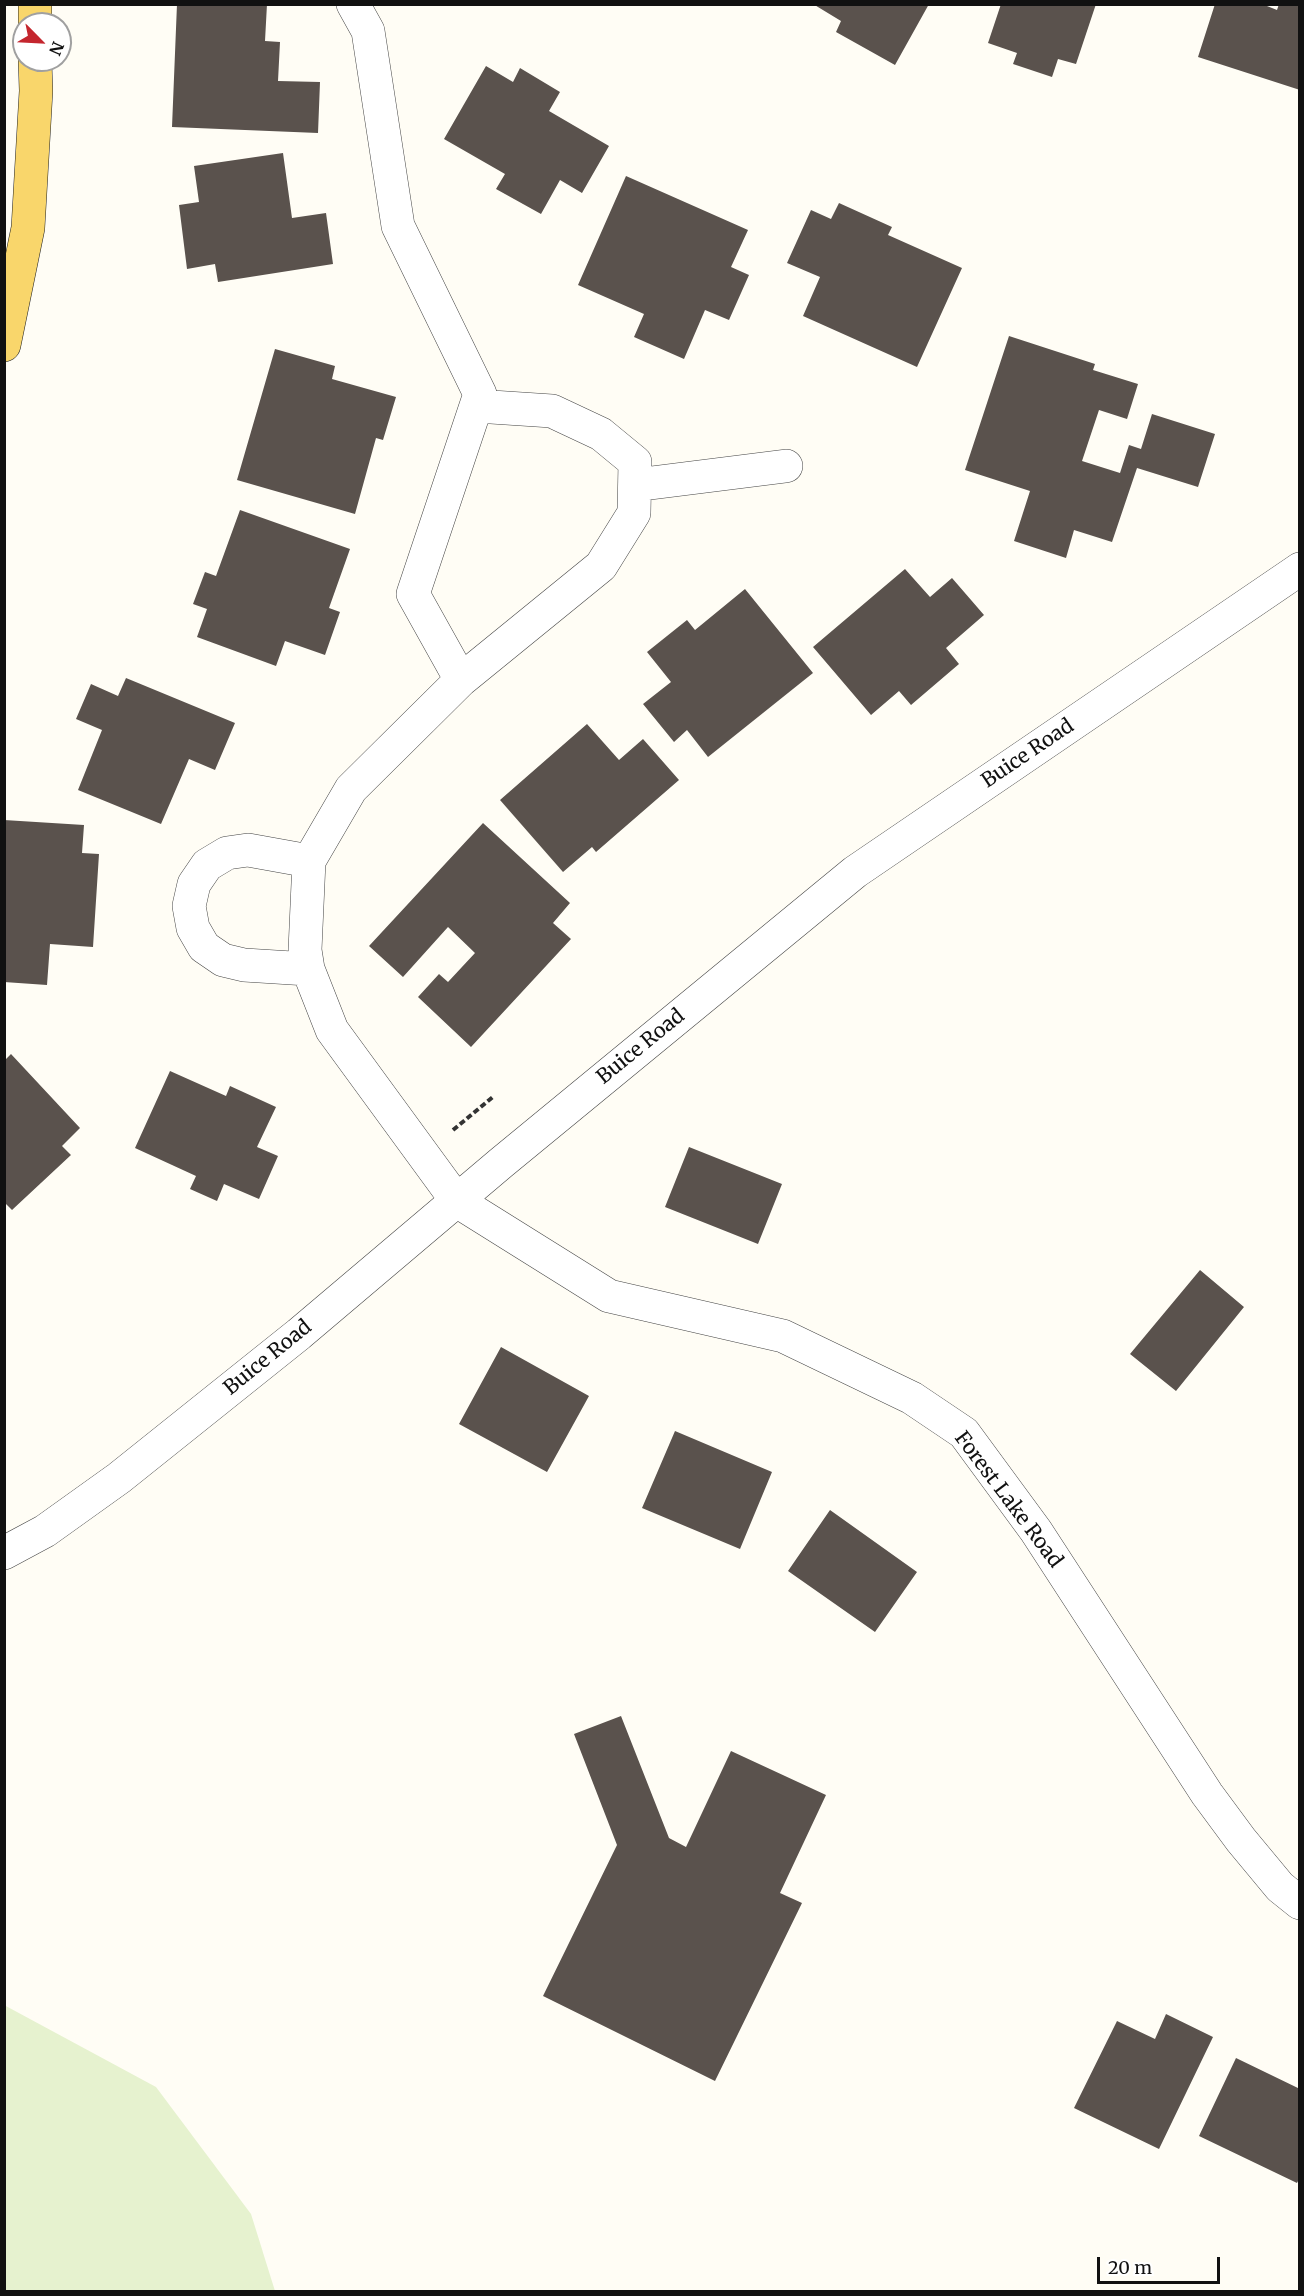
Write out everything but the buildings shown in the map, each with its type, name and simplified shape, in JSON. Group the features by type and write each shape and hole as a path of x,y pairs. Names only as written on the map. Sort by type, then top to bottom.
{"main road":[{"path":"4,345 28,228 35,72"}],"street":[{"path":"352,4 368,32 398,226 480,394 412,594 461,680"},
{"path":"457,1201 332,1030 308,969 305,950 309,861 351,789 461,680 601,566 634,513 635,485 635,462 601,434 552,411 476,406"},
{"path":"635,485 786,466"},
{"name":"Buice Road","path":"4,1553 45,1531 119,1478 299,1334 501,1163 855,872 1299,569"},
{"path":"308,969 244,965 223,960 204,947 193,928 189,906 195,884 207,865 226,854 248,850 309,861"},
{"name":"Forest Lake Road","path":"457,1201 609,1296 783,1336 912,1398 964,1433 1036,1531 1207,1794 1280,1887 1299,1904"}],"green space":[{"path":"4,2005 156,2087 251,2214 275,2291 5,2291"}]}
